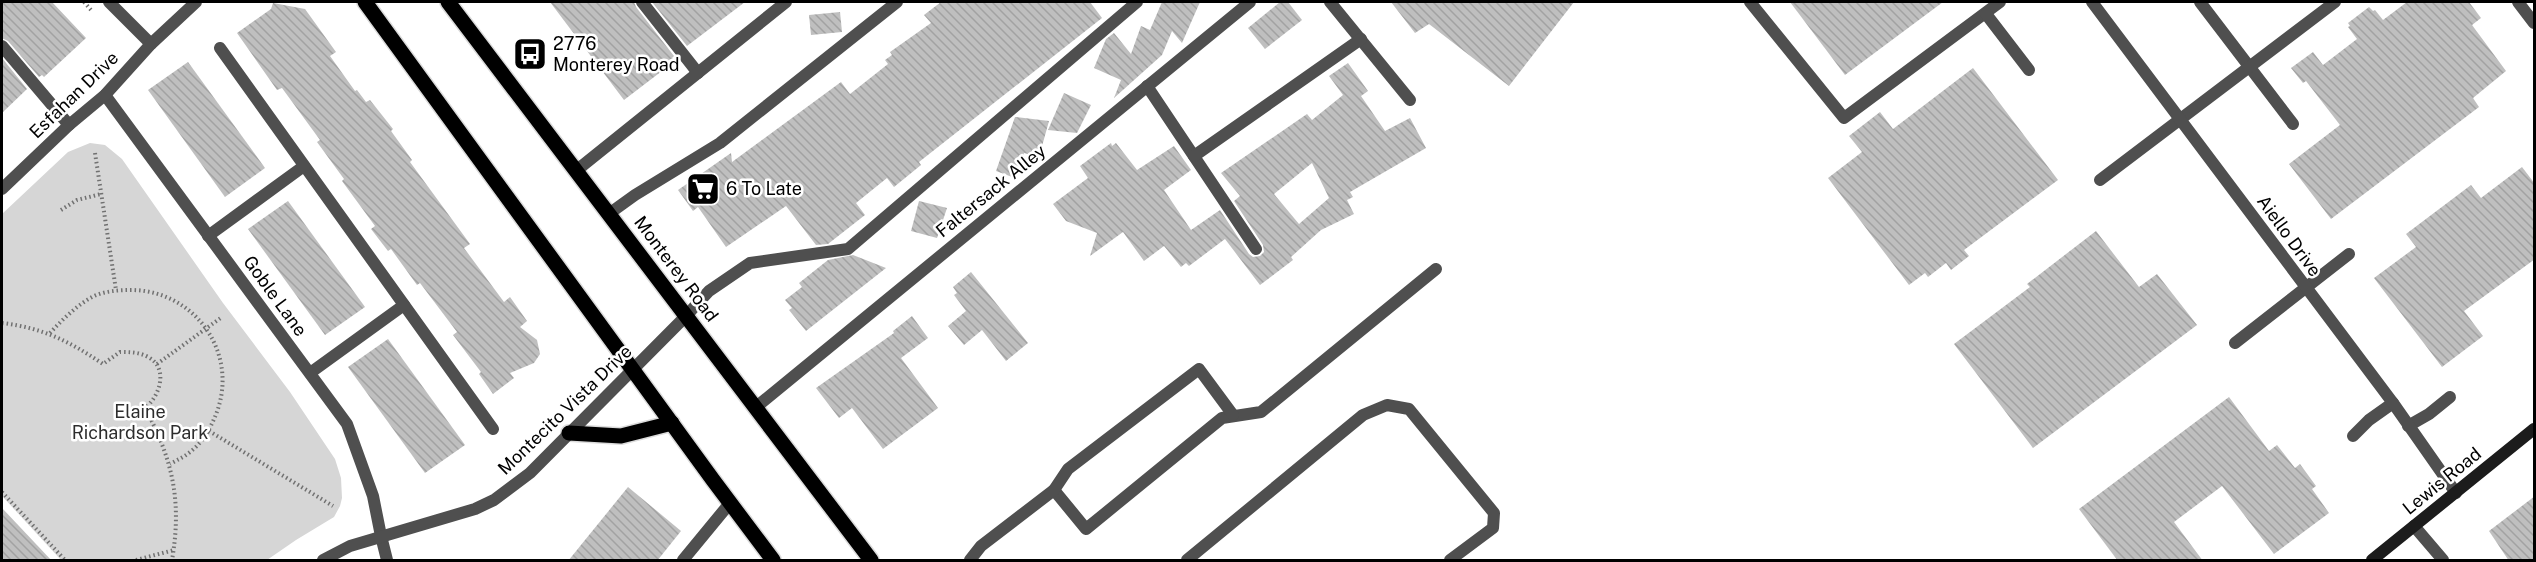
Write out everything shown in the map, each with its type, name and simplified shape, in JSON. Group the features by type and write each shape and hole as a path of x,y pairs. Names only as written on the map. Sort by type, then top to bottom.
{"main road":[{"path":"365,2 774,561"},
{"name":"Monterey Road","path":"448,2 610,213 871,561"},
{"path":"569,433 621,436 672,423"}],"street":[{"path":"109,2 151,44"},
{"name":"Esfahan Drive","path":"2,189 69,125 105,95 151,44 196,2"},
{"path":"642,2 698,73"},
{"path":"577,170 786,2"},
{"path":"610,213 634,195 720,143 897,2"},
{"name":"Montecito Vista Drive","path":"323,561 336,552 381,536 452,517 494,500 530,473 709,291 750,263 848,249 1137,2"},
{"name":"Faltersack Alley","path":"756,408 1250,2"},
{"path":"1330,2 1410,100"},
{"path":"1750,2 1844,118 2000,2"},
{"name":"Aiello Drive","path":"2092,2 2305,289 2393,403 2456,493"},
{"path":"2200,2 2293,124"},
{"path":"2100,180 2335,2"},
{"path":"2518,2 2533,19"},
{"path":"1986,14 2029,70"},
{"path":"1194,156 1361,39"},
{"path":"2,46 69,125"},
{"path":"220,48 493,429"},
{"path":"1147,86 1256,249"},
{"name":"Goble Lane","path":"105,95 347,424 373,496 387,561"},
{"path":"208,236 304,166"},
{"path":"2235,343 2349,254"},
{"path":"1054,490 1086,529 1222,418 1261,412 1436,269"},
{"path":"310,373 404,305"},
{"path":"970,561 981,546 1054,490 1068,469 1199,369 1233,415"},
{"path":"2408,426 2429,414 2450,397"},
{"path":"2353,436 2393,403"},
{"path":"1187,561 1363,415 1387,405 1409,409 1494,513 1493,528 1450,561"},
{"name":"Lewis Road","path":"2372,561 2535,429"},
{"path":"683,561 730,503"},
{"path":"2414,526 2443,561"}],"path":[{"path":"95,153 116,290"},
{"path":"61,210 77,200 101,194"},
{"path":"50,333 64,317 92,297 116,290 148,290 176,300 195,315 215,342 223,385 219,409 209,431 191,452 170,464"},
{"path":"156,364 222,317"},
{"path":"2,323 50,333 78,347 103,364 120,352 138,353 149,357 156,364 160,387 155,400 145,408 160,435 170,464 177,499 172,561"},
{"path":"209,431 333,506"},
{"path":"2,492 65,561"},
{"path":"135,561 174,550"}],"green space":[{"name":"Elaine Richardson Park","path":"90,143 105,145 122,159 223,303 290,392 335,459 341,478 342,498 334,517 267,560 61,560 2,496 2,214 68,152"}],"building":[{"path":"2,2 52,2 86,38 44,77 42,75 39,77 8,41 2,38"},
{"path":"550,2 634,2 674,56 672,58 675,61 624,100"},
{"path":"652,2 745,2 687,46"},
{"path":"941,2 1090,2 1102,18 919,162 921,165 894,187 887,178 856,203 865,215 828,244 816,245 786,206 726,247 698,207 693,211 678,190 731,153 732,162 841,82 850,94 888,64 885,60 892,55 890,52 931,23 924,15"},
{"path":"1162,2 1200,2 1182,43 1172,31 1162,55 1114,98 1121,80 1094,68 1106,39 1114,33 1131,54 1141,26 1150,30"},
{"path":"1280,2 1288,2 1302,20 1265,49 1248,28"},
{"path":"1391,2 1574,2 1509,86 1429,24 1415,33"},
{"path":"1790,2 1943,2 1845,75"},
{"path":"2407,2 2469,2 2481,18 2472,25 2506,71 2473,98 2479,107 2331,219 2289,164 2340,125 2306,81 2303,83 2291,68 2313,52 2323,65 2357,39 2348,27 2350,26 2348,23 2369,7 2375,10 2383,20"},
{"path":"273,3 305,9 336,52 330,56 355,91 357,90 366,102 370,100 393,129 391,131 412,160 410,162 470,244 464,248 504,302 510,297 527,321 520,327 537,340 540,354 534,363 510,373 514,378 493,394 479,374 481,372 453,335 457,332 420,283 417,285 391,249 388,251 371,229 375,226 317,142 320,140 282,88 277,90 237,33 271,9"},
{"path":"840,12 842,32 811,35 809,15"},
{"path":"2,58 27,89 2,113"},
{"path":"188,62 265,168 225,197 148,90"},
{"path":"1348,63 1368,91 1361,96 1385,131 1410,118 1426,148 1350,192 1353,197 1347,200 1354,214 1321,230 1291,257 1293,260 1260,285 1225,239 1189,266 1186,263 1181,267 1164,246 1144,261 1123,232 1090,256 1097,233 1066,221 1053,204 1088,178 1080,166 1111,143 1112,146 1116,143 1137,170 1174,146 1191,170 1164,190 1191,230 1220,210 1249,254 1253,257 1260,256 1264,252 1263,245 1234,201 1240,196 1221,173 1307,114 1312,120 1343,95 1329,76","holes":["1312,163 1329,198 1299,224 1274,194"]},
{"path":"1973,68 2058,180 1964,250 1969,256 1951,270 1946,263 1928,277 1925,273 1909,285 1828,178 1862,152 1849,136 1880,112 1893,129"},
{"path":"1064,93 1091,105 1077,133 1048,130"},
{"path":"1015,117 1049,121 1039,157 1024,153 1015,178 996,171"},
{"path":"2522,167 2535,184 2535,259 2464,311 2483,336 2442,367 2374,278 2416,247 2406,234 2471,185 2481,198"},
{"path":"288,201 365,307 325,335 248,229"},
{"path":"919,201 947,208 937,238 911,231"},
{"path":"2096,231 2139,287 2157,274 2197,325 2033,448 1954,344 2030,287 2027,284"},
{"path":"853,255 886,268 806,331 789,310 792,308 785,300 802,287 799,283 828,260"},
{"path":"971,272 1028,343 1006,361 982,330 964,345 948,326 966,311 954,295 957,293 953,287"},
{"path":"912,316 928,338 901,358 938,408 883,449 852,408 839,418 816,388 894,333 893,331"},
{"path":"388,339 465,445 425,473 348,367"},
{"path":"2229,397 2269,451 2277,445 2295,468 2300,464 2316,486 2312,489 2329,513 2274,554 2222,486 2174,522 2203,561 2118,561 2079,509"},
{"path":"628,487 681,531 657,561 568,561"},
{"path":"2535,496 2535,561 2509,561 2489,531"},
{"path":"2,508 52,561 2,561"}],"place":[{"name":"2776 Monterey Road","path":"530,54"},
{"name":"6 To Late","path":"703,189"}]}
